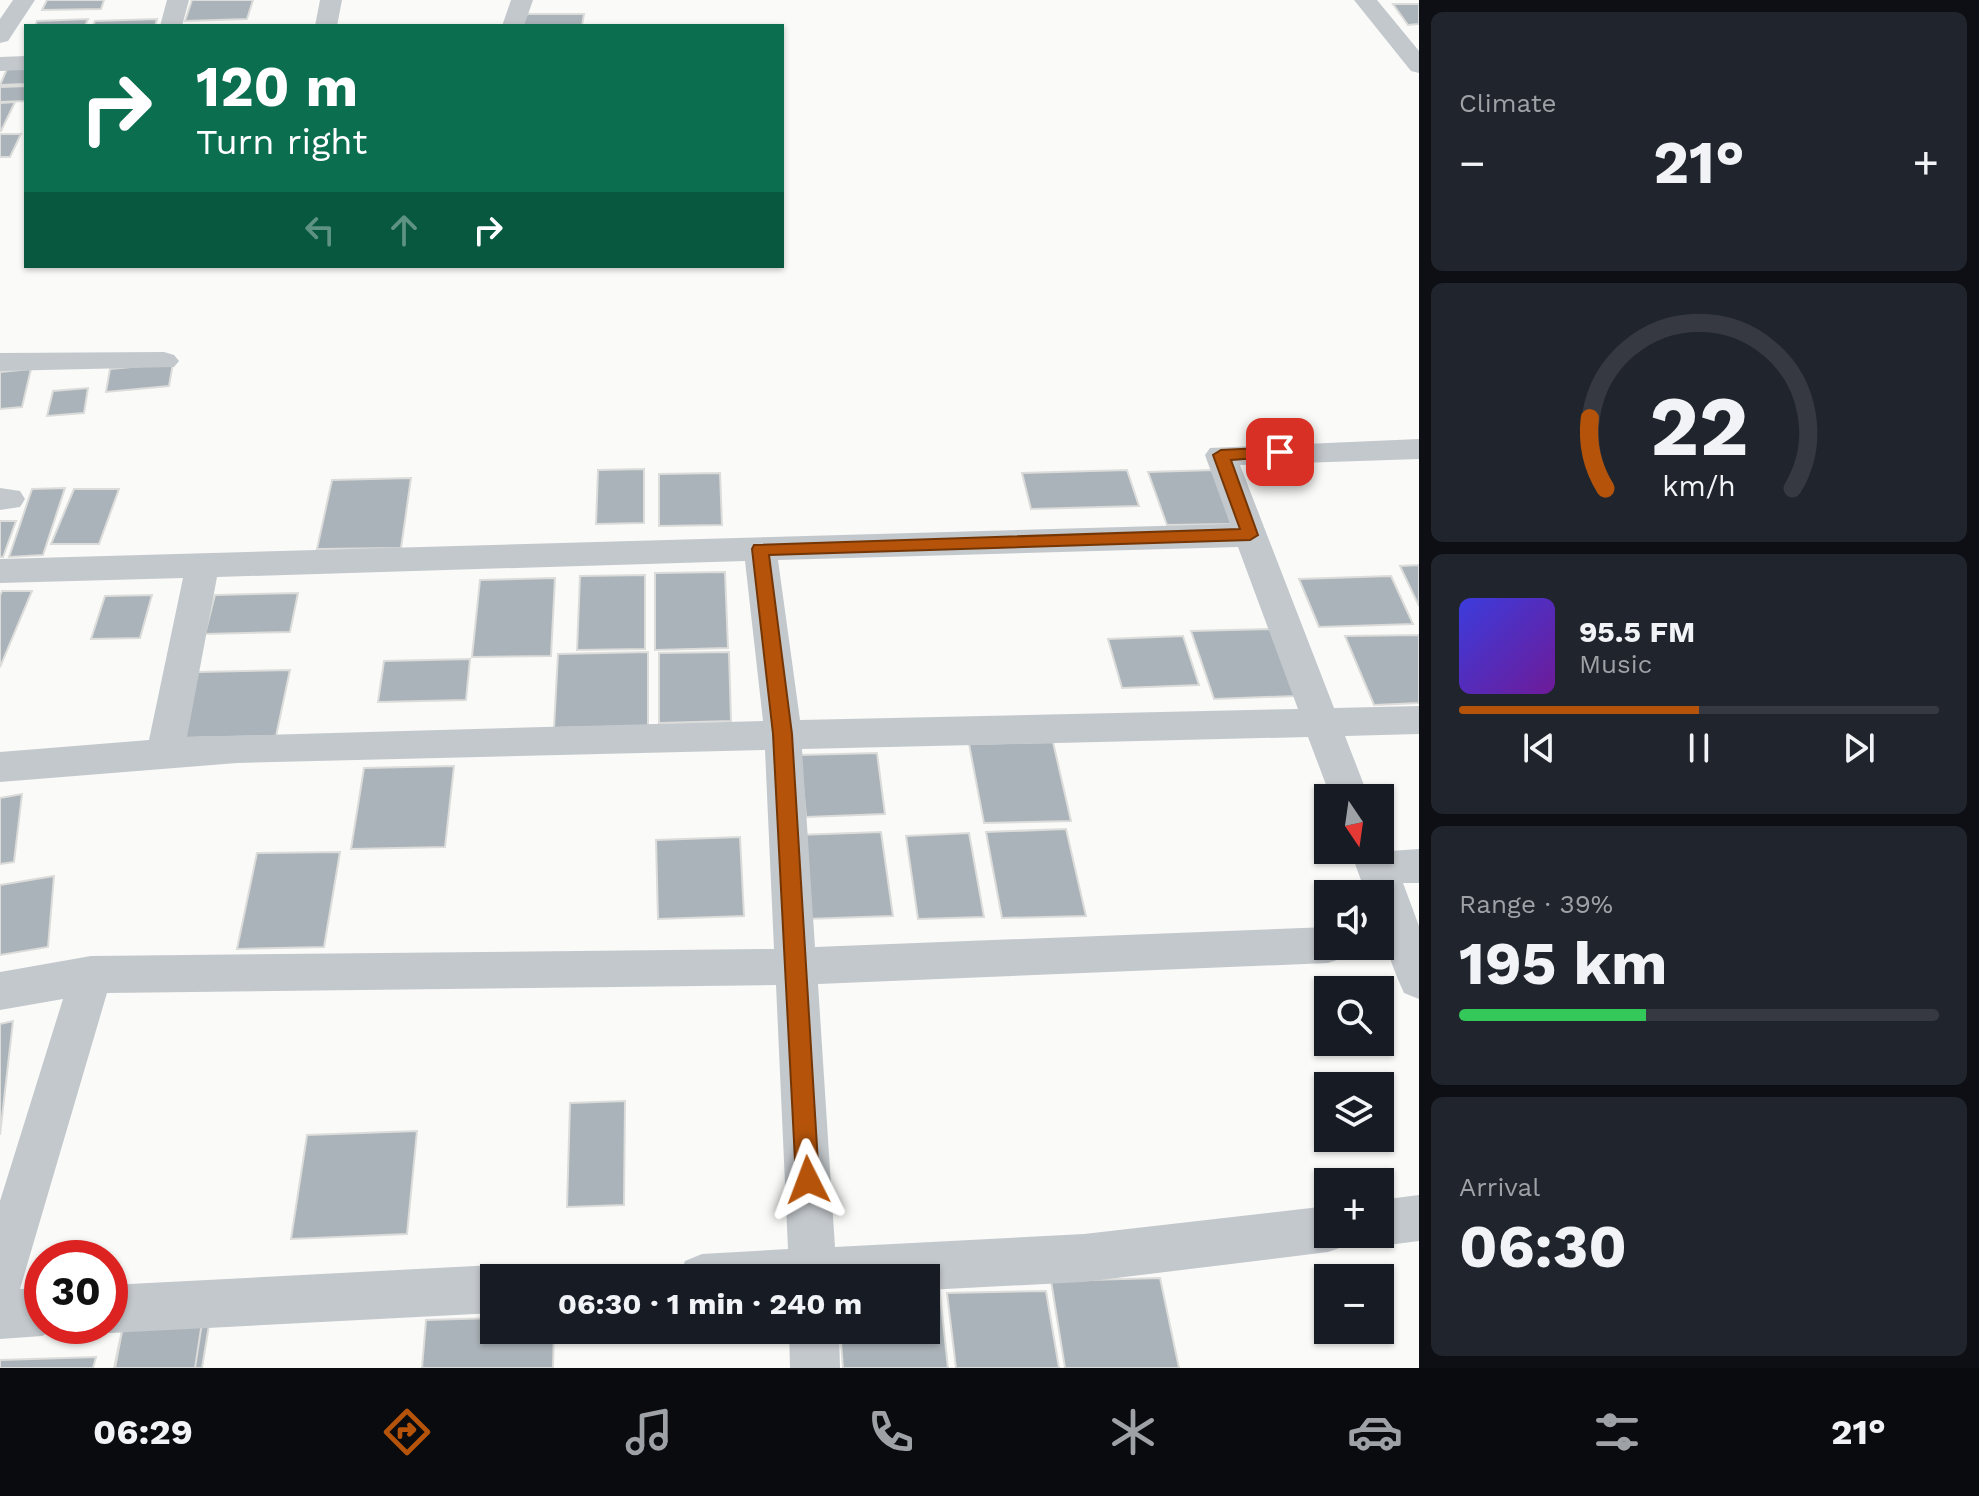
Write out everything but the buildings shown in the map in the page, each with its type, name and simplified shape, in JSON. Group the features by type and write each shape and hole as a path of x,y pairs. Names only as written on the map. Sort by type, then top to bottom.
{"street":[{"path":"0,36 24,0"},
{"path":"172,24 178,0"},
{"path":"326,24 331,0"},
{"path":"514,24 522,0"},
{"path":"1365,0 1419,66"},
{"path":"0,64 24,63"},
{"path":"0,362 164,361"},
{"path":"1345,784 1221,455 1419,449"},
{"path":"0,571 1250,535"},
{"path":"760,549 783,734 811,1264"},
{"path":"165,753 202,566"},
{"path":"0,767 237,748 1419,720"},
{"path":"1394,862 1419,866"},
{"path":"0,991 91,975 797,966 1314,946"},
{"path":"1394,946 1419,980"},
{"path":"0,1279 91,975"},
{"path":"1394,1221 1419,1218"},
{"path":"940,1267 1084,1258 1314,1231"},
{"path":"128,1308 480,1290"},
{"path":"0,1314 24,1313"},
{"path":"814,1344 815,1368"}],"route":[{"path":"808,1180 783,734 760,549 1250,535 1221,455 1280,452"}]}
